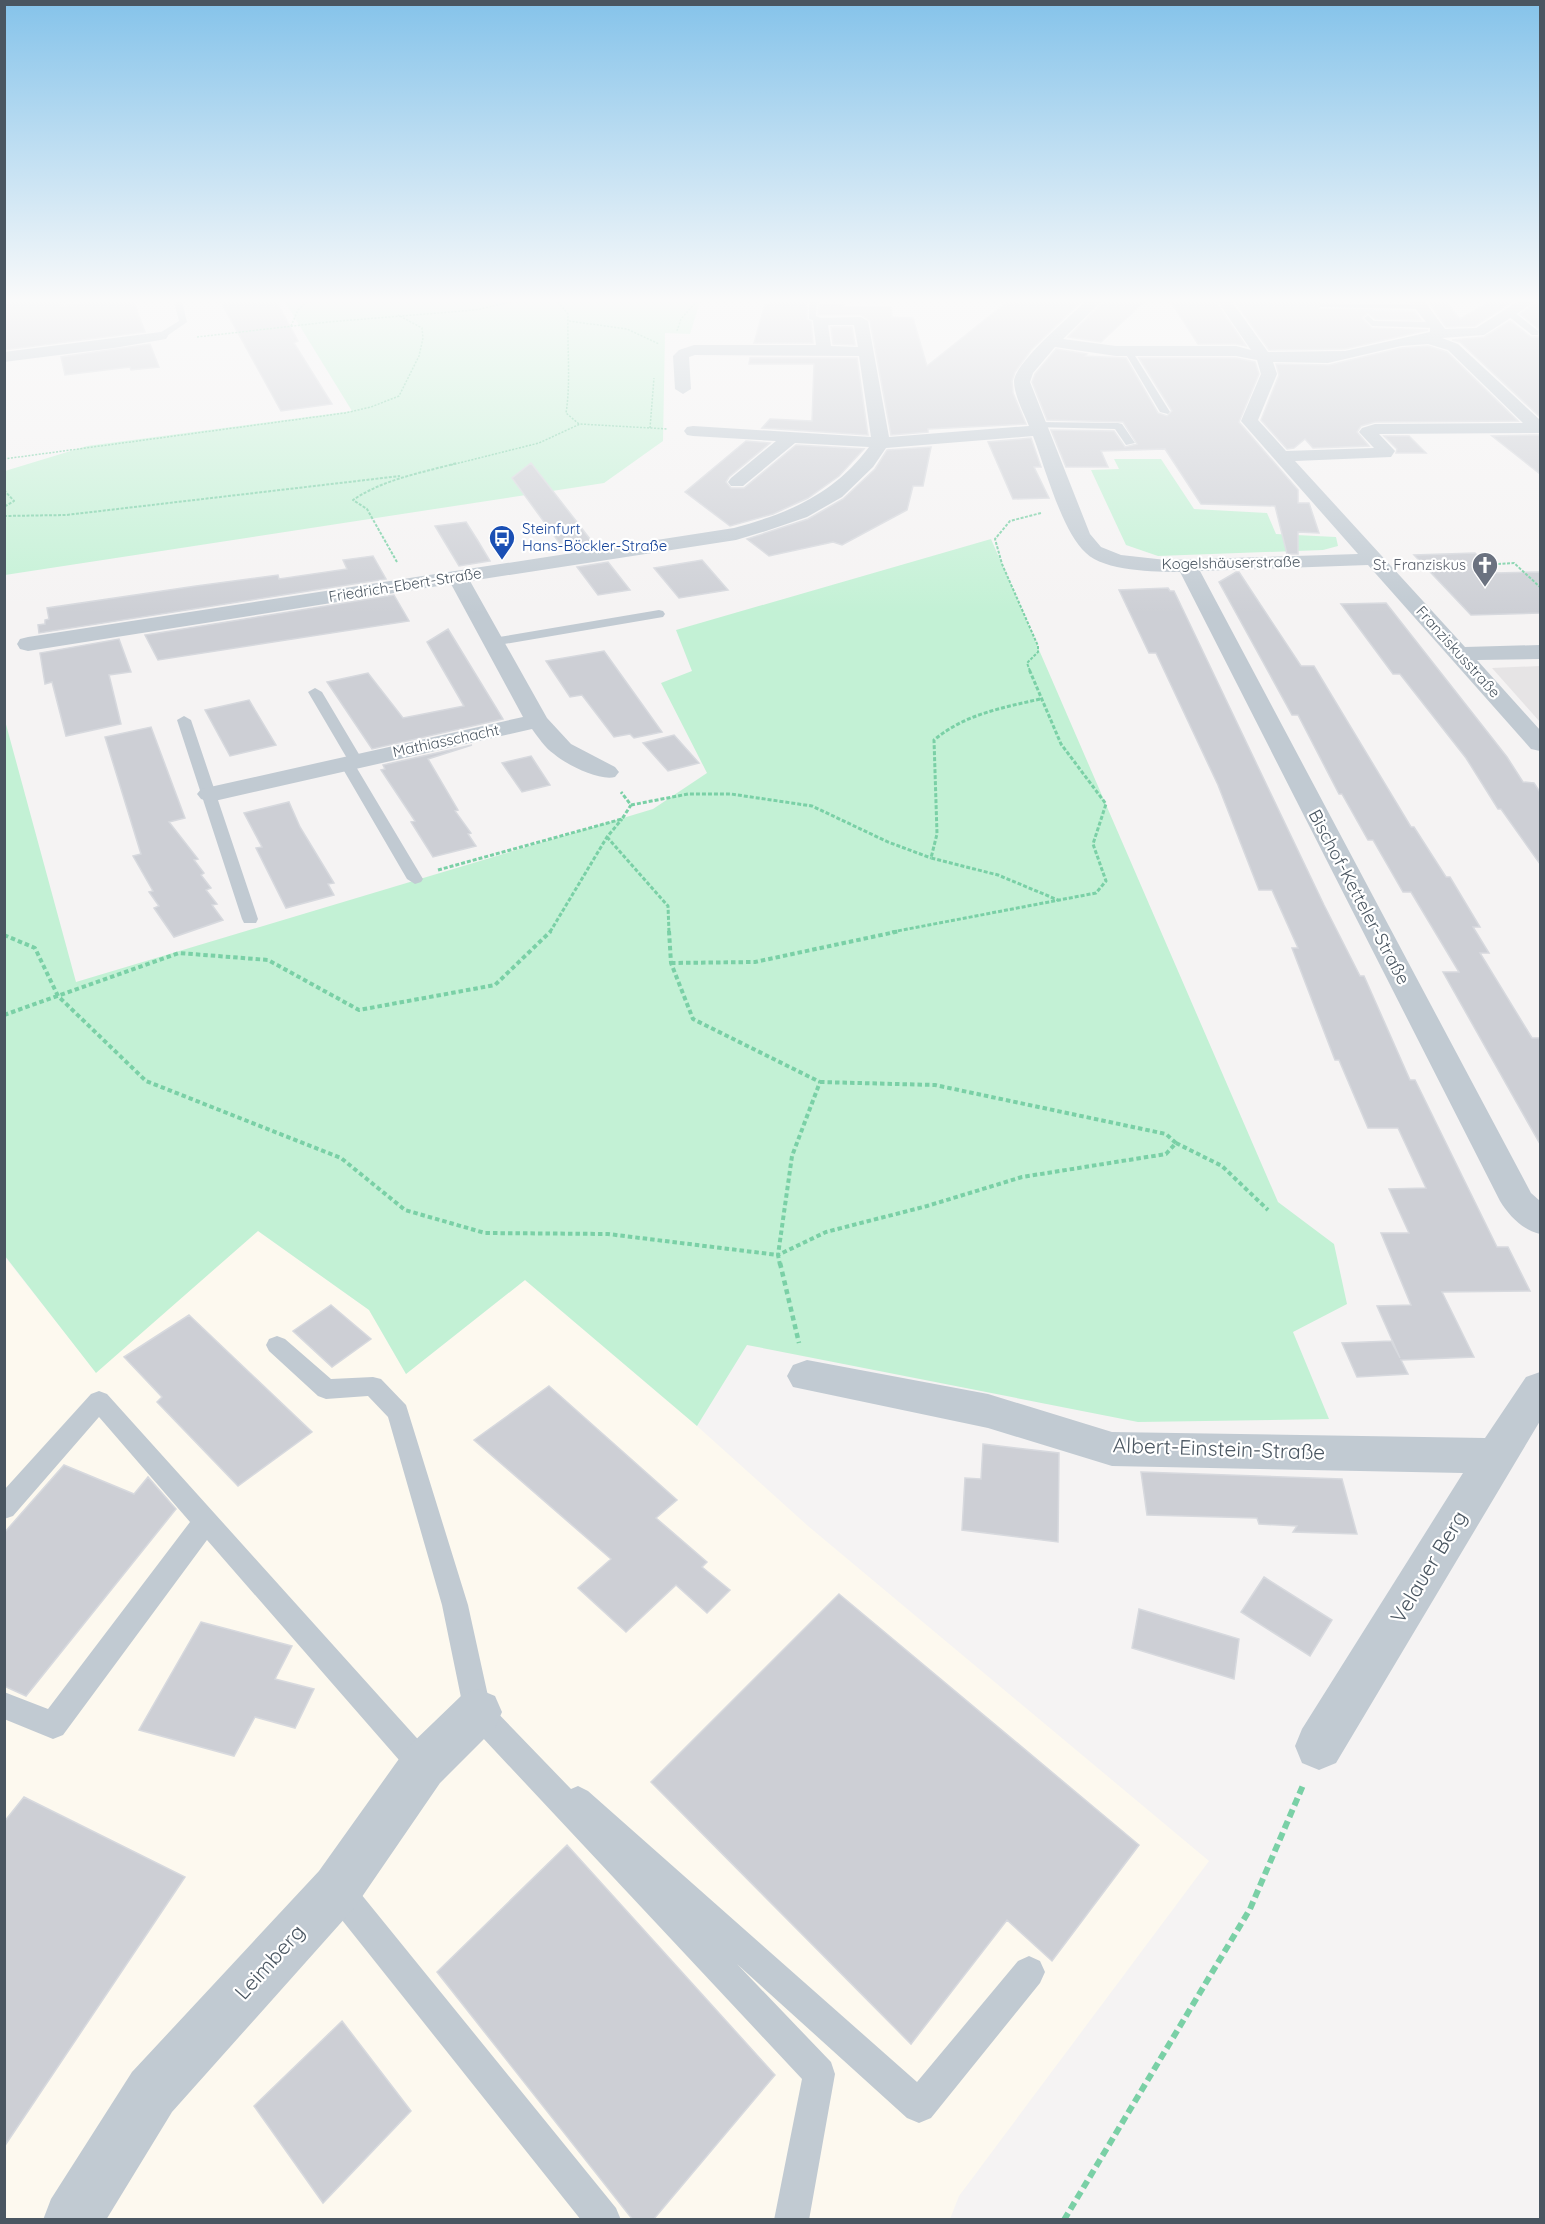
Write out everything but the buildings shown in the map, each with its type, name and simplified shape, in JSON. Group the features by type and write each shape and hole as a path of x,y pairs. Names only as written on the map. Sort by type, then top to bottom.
{"street":[{"path":"875,406 881,443"},
{"name":"Kogelshäuserstraße","path":"1030,406 1081,536 1094,550 1117,561 1187,566 1374,560"},
{"name":"Franziskusstraße","path":"1255,406 1249,421 1540,744"},
{"path":"1515,406 1540,428"},
{"path":"693,431 881,443 1038,427"},
{"path":"1281,456 1386,453 1368,432 1375,429 1540,428"},
{"path":"737,482 793,436"},
{"name":"Friedrich-Ebert-Straße","path":"28,644 696,541 770,525 797,515 837,492 862,470 881,443"},
{"name":"Bischof-Ketteler-Straße","path":"1187,566 1518,1201 1540,1221"},
{"path":"457,577 537,721 562,750 606,772"},
{"path":"1461,654 1540,652"},
{"name":"Mathiasschacht","path":"210,794 537,721"},
{"name":"Albert-Einstein-Straße","path":"807,1376 988,1411 1113,1449 1496,1456"},
{"name":"Velauer Berg","path":"1319,1746 1540,1388"},
{"name":"Leimberg","path":"72,2220 152,2092 337,1889 423,1766 478,1712"}],"lane":[{"path":"1161,406 1165,412"},
{"path":"1038,427 1118,426 1130,443"},
{"path":"492,642 659,614"},
{"path":"315,692 415,879"},
{"path":"184,720 250,919"},
{"path":"277,1346 326,1389 373,1386 398,1412 454,1605 478,1712 819,2074 792,2220"},
{"path":"4,1508 99,1401 423,1766"},
{"path":"4,1705 53,1725 206,1521"},
{"path":"478,1712 919,2106 1029,1972"},
{"path":"337,1889 604,2220"}],"path":[{"path":"4,459 345,413 374,406"},
{"path":"567,406 566,413 580,424"},
{"path":"409,585 367,509 353,500 369,489 391,480 539,443 580,424 650,428"},
{"path":"4,516 66,515 417,474"},
{"path":"4,490 14,501 4,507"},
{"path":"671,963 755,962 1096,893 1106,881 1093,844 1106,804 1061,744 1040,699 1027,663 1038,652 1038,646 1002,564 995,539 1010,521 1042,513 1071,512"},
{"path":"1498,564 1514,563 1540,587"},
{"path":"931,858 937,834 934,740 948,727 970,716 1040,699"},
{"path":"606,772 631,805"},
{"path":"4,1014 179,953 268,960 359,1010 495,985 553,928 607,837 631,805 688,794 731,794 812,806 888,842 931,858 998,875 1059,900"},
{"path":"415,879 446,868 558,839 622,819"},
{"path":"607,837 668,906 671,963 693,1019 820,1082 935,1085 1166,1134 1176,1143 1222,1166 1268,1210"},
{"path":"4,935 35,948 58,996 146,1081 341,1158 405,1210 485,1233 608,1234 778,1256 826,1232 927,1206 1022,1177 1166,1154 1176,1143"},
{"path":"807,1376 778,1256 792,1156 820,1082"},
{"path":"1064,2220 1250,1910 1319,1746"}],"shaded area":[{"path":"1540,666 1540,722 1492,668"},
{"path":"258,1231 369,1310 406,1374 525,1280 697,1426 808,1526 1209,1861 959,2196 950,2219 5,2219 4,1256 96,1372"}],"green space":[{"path":"349,406 664,406 663,441 604,483 5,575 5,471 87,446 352,411"},
{"path":"1114,459 1161,459 1194,509 1267,513 1276,534 1336,537 1338,546 1323,550 1158,556 1126,545 1091,470 1119,469"},
{"path":"991,539 1278,1202 1334,1244 1347,1304 1293,1332 1329,1419 1138,1422 747,1345 697,1426 525,1280 406,1374 369,1310 258,1231 96,1373 5,1256 4,717 76,982 653,809 707,773 661,683 692,671 676,630"}],"place":[{"name":"Steinfurt Hans-Böckler-Straße","path":"502,561"},
{"name":"St. Franziskus","path":"1485,588"}]}
